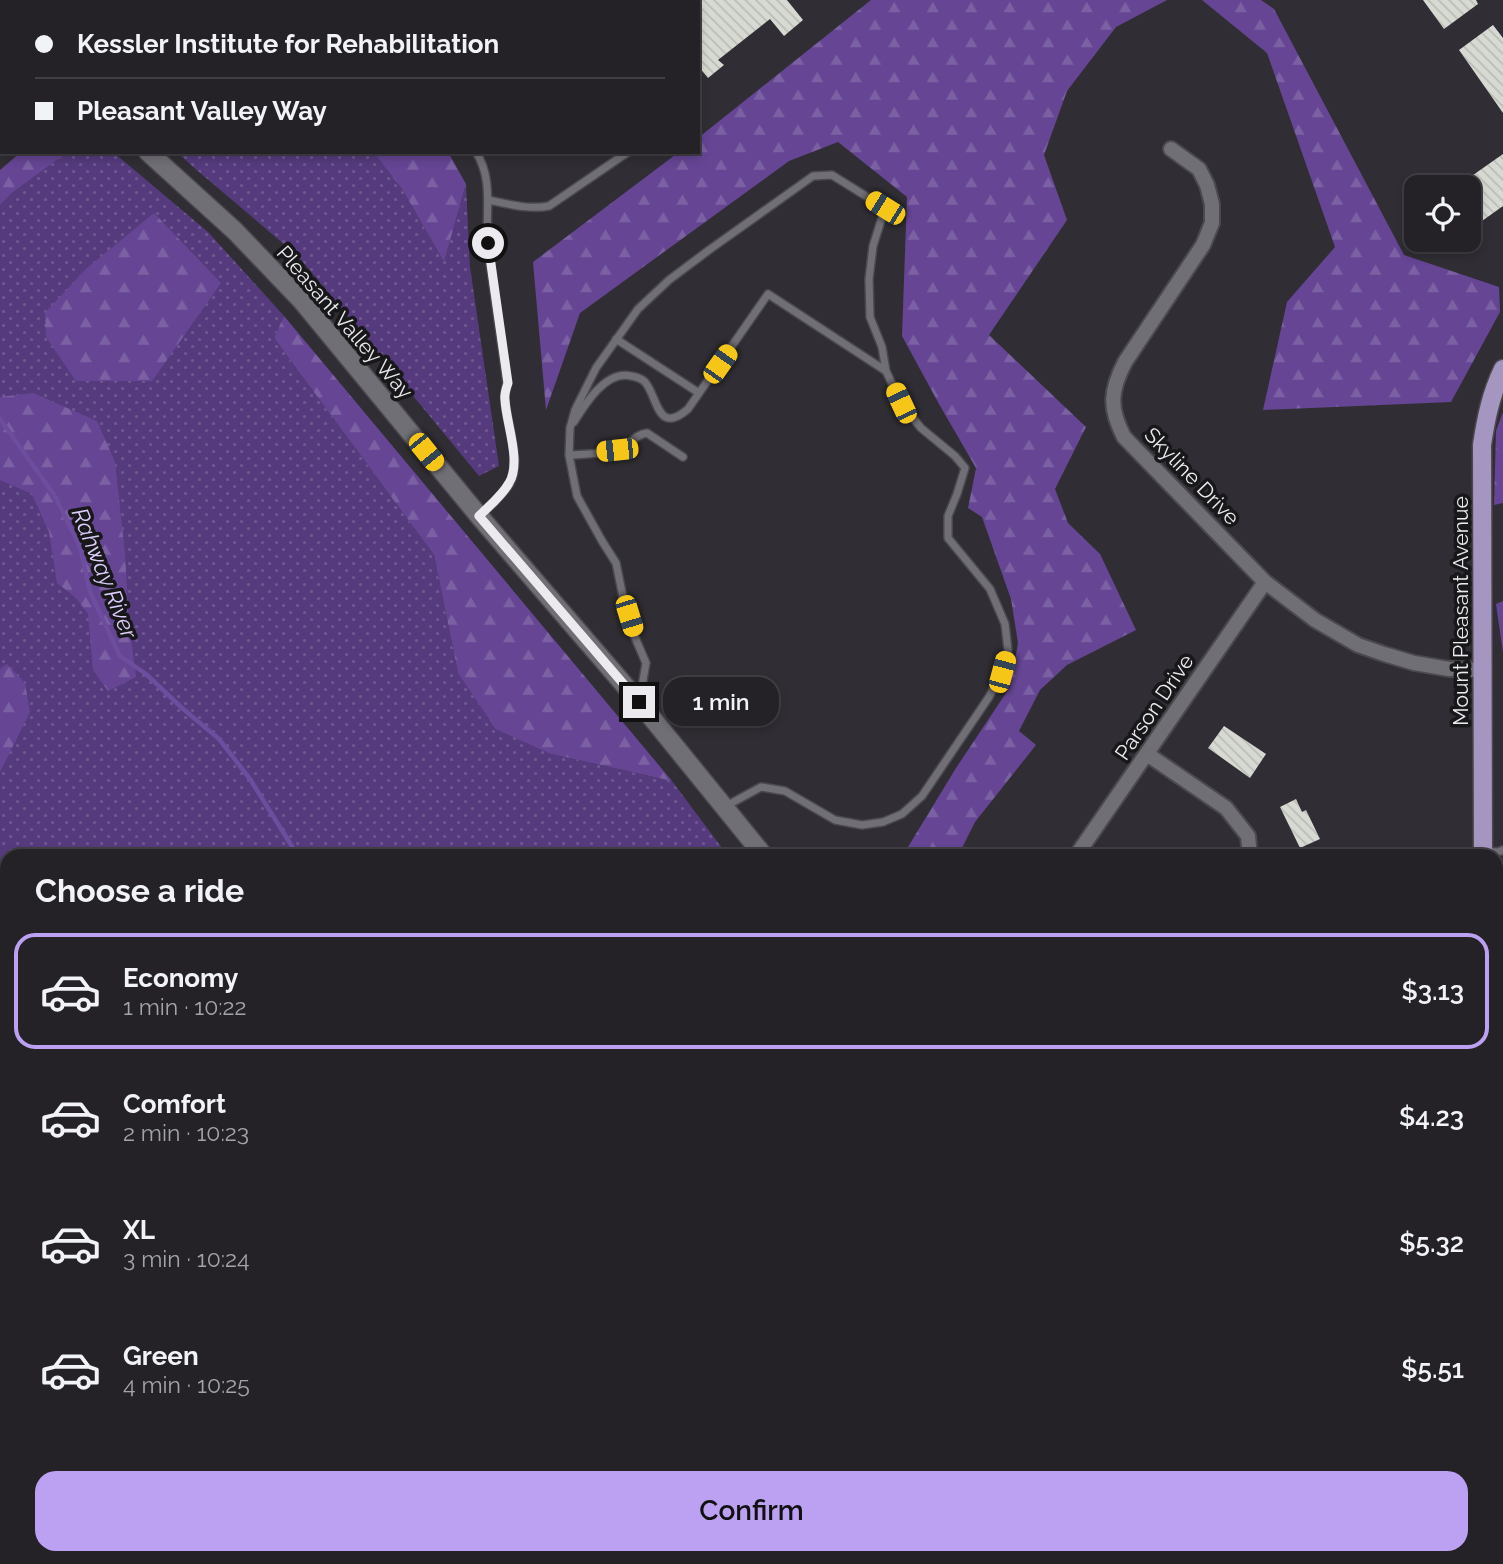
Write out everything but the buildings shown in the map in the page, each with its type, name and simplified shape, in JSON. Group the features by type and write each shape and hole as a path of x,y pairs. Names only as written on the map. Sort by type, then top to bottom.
{"main road":[{"name":"Pleasant Valley Way","path":"150,154 235,231 302,301 479,516 639,702 758,849"},
{"name":"Mount Pleasant Avenue","path":"1483,849 1482,445 1494,388 1503,369"}],"street":[{"name":"Skyline Drive","path":"1171,149 1199,170 1207,185 1212,204 1212,223 1203,245 1125,362 1116,380 1113,408 1124,437 1265,582 1315,620 1358,645 1414,663 1483,670"},
{"name":"Parson Drive","path":"1081,849 1265,582"},
{"path":"1147,754 1226,808 1248,836 1249,849"}],"lane":[{"path":"477,154 484,167 487,183 488,243 508,383 504,397 513,450 511,481 479,516"},
{"path":"488,200 527,207 549,206 625,154"},
{"path":"639,702 646,663 634,635 616,563 578,496 569,455 570,428 575,410 596,368 616,339 638,309 669,280 813,176 832,175 885,208 873,246 869,279 870,317 882,348 886,371 901,403 921,428 955,456 965,468 948,516 948,538 990,589 1006,624 1008,650 1002,672 989,697 922,796 902,814 883,822 862,825 835,820 785,791 761,787 724,807"},
{"path":"570,428 589,399 607,381 626,374 643,379 662,415 671,418 681,415 688,409 768,295 886,371"},
{"path":"616,339 699,393"},
{"path":"569,455 617,450 641,433 647,433 683,457"}],"shaded area":[{"path":"65,154 115,154 208,232 284,316 274,338 434,555 458,673 551,754 672,781 723,849 0,849 0,205"},
{"path":"179,154 375,154 402,189 444,262 466,184 470,267 499,466 479,476 298,256"}],"green space":[{"path":"871,0 1167,0 1116,27 1067,91 1044,155 1067,220 989,335 1086,427 1055,489 1068,523 1100,554 1136,630 1067,665 1040,690 1019,731 1036,745 975,822 962,849 905,849 1010,687 1018,643 1011,599 982,517 968,508 976,468 902,336 907,197 838,142 789,161 580,313 546,410 533,262 676,154 700,154 700,136"},
{"path":"1202,0 1261,0 1274,9 1404,255 1499,287 1500,312 1451,402 1263,410 1287,302 1335,247 1267,53"},
{"path":"19,154 65,154 0,205 0,170"},
{"path":"375,154 449,154 466,184 444,262 402,189"},
{"path":"154,213 221,283 152,381 76,381 46,337 45,313 86,269"},
{"path":"284,316 672,781 551,754 496,729 458,673 434,555 274,338"},
{"path":"33,393 97,421 115,462 136,677 108,691 93,670 88,614 76,598 57,583 49,532 32,494 0,480 0,397"},
{"path":"1503,412 1503,503 1494,505 1496,431"},
{"path":"1503,601 1503,653 1496,604"},
{"path":"7,664 25,683 30,712 0,772 0,669"}],"waterway":[{"name":"Rahway River","path":"0,419 55,496 80,547 90,592 120,656 146,674 219,739 250,779 294,849"}],"route":[{"path":"488,243 508,383 504,397 513,450 513,469 511,481 504,491 479,516 639,702"}]}
